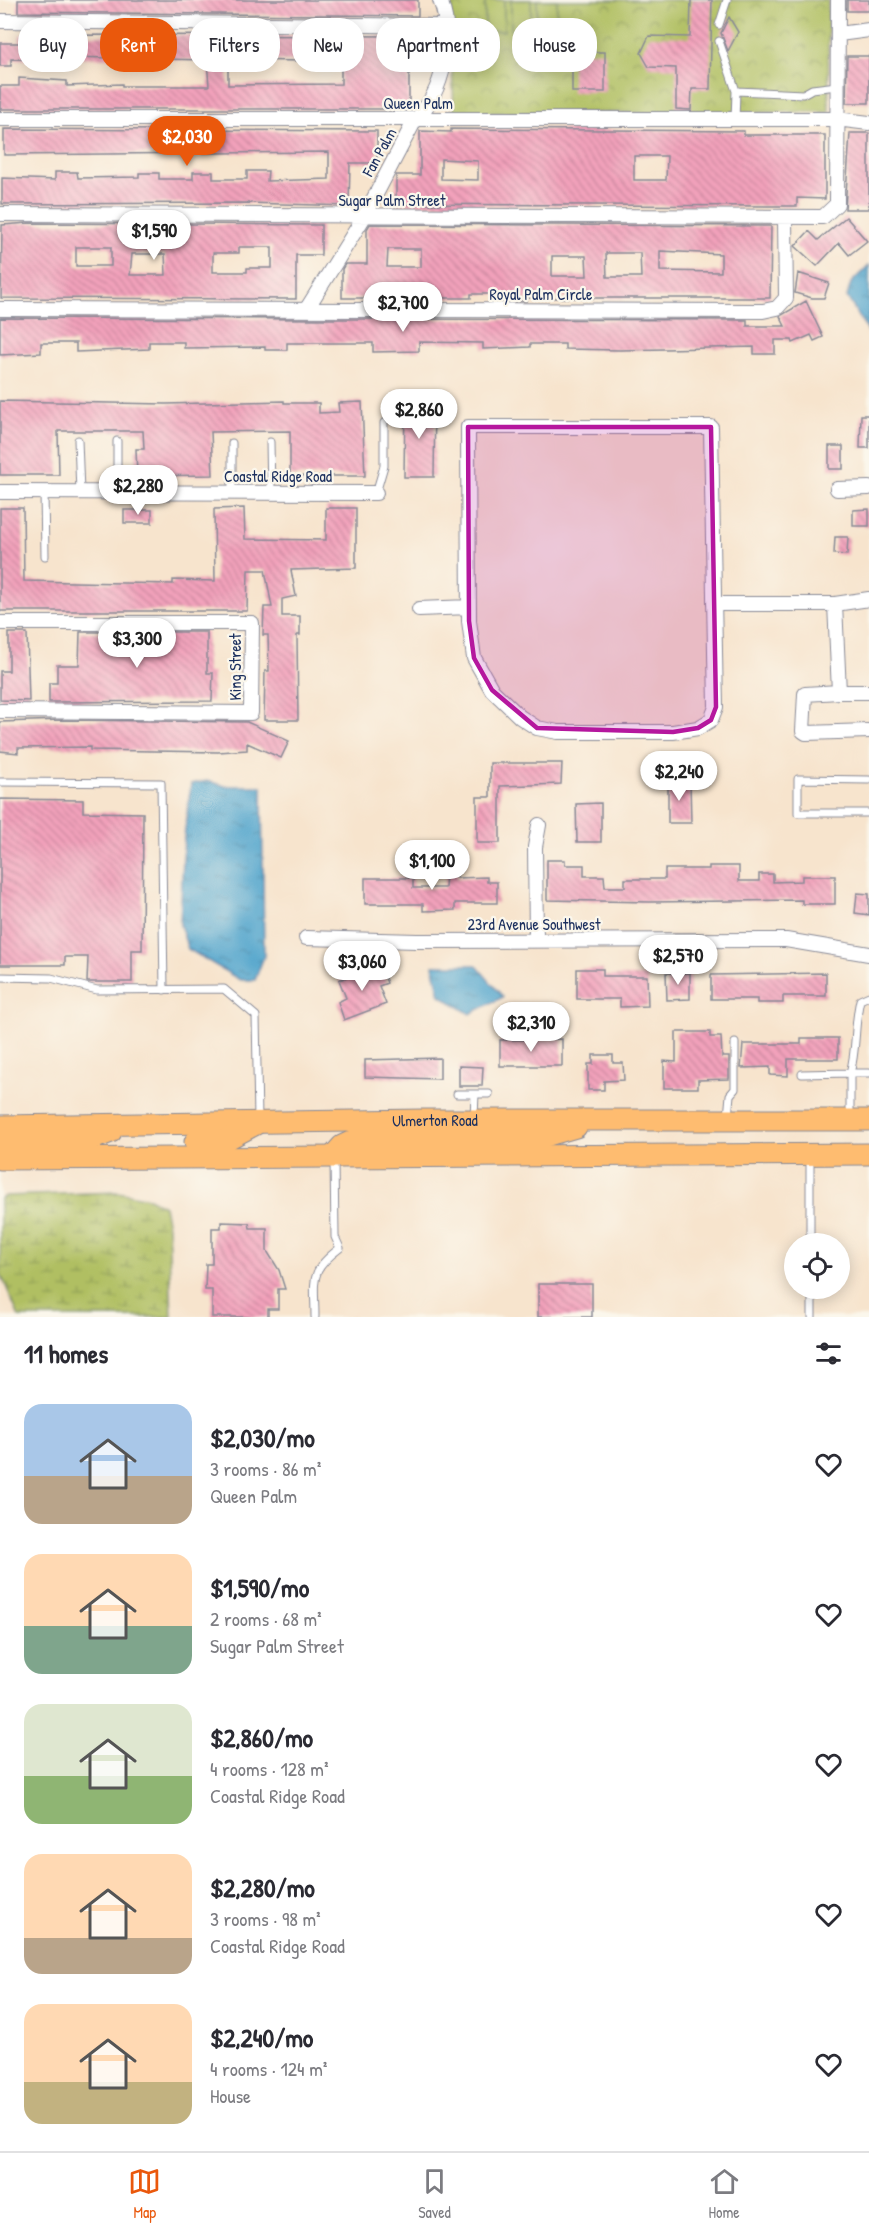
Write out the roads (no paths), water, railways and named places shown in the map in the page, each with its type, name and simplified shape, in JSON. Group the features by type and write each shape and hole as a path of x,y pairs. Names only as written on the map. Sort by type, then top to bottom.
{"main road":[{"name":"Ulmerton Road","path":"0,1126 474,1120 859,1120"},
{"path":"308,1122 334,1155 342,1146 359,1138 545,1136 604,1120"},
{"path":"86,1158 111,1149 145,1143 222,1142 258,1123"},
{"path":"0,1143 90,1140 132,1125"},
{"name":"Ulmerton Road","path":"0,1159 334,1155 869,1154"}],"street":[{"name":"Fan Palm","path":"440,0 443,18"},
{"path":"785,218 823,217 837,204 838,0"},
{"path":"0,21 376,25"},
{"path":"839,34 869,30"},
{"name":"Fan Palm","path":"306,310 364,217 401,151 415,120 427,108 441,72"},
{"name":"Queen Palm","path":"0,119 836,120"},
{"path":"836,120 869,123"},
{"name":"Sugar Palm Street","path":"0,214 785,218"},
{"name":"Royal Palm Circle","path":"0,309 763,311 777,308 786,298 785,218"},
{"path":"468,427 711,427 714,604 716,707 711,720 698,728 673,732 558,732 537,728 520,717 492,690 474,658 469,607 468,427"},
{"path":"837,489 869,488"},
{"name":"Coastal Ridge Road","path":"0,492 376,493"},
{"path":"714,604 835,604 869,599"},
{"path":"835,604 839,692"},
{"path":"419,609 469,607"},
{"name":"King Street","path":"0,623 252,623 251,712 0,711"},
{"path":"869,692 805,694 803,731 806,733 869,731"},
{"path":"536,939 535,847 538,825"},
{"name":"23rd Avenue Southwest","path":"306,938 786,939 869,954"}],"lane":[{"path":"719,25 727,0"},
{"path":"719,41 736,91 735,121"},
{"path":"736,91 803,94 812,89 837,86"},
{"path":"376,493 384,466 384,423"},
{"path":"78,440 80,492"},
{"path":"117,441 117,492"},
{"path":"270,441 271,493"},
{"path":"232,443 232,492"},
{"path":"44,492 45,556"},
{"path":"869,780 798,779 798,813 869,813"},
{"path":"0,782 161,783 164,990"},
{"path":"0,977 51,978 97,990 224,989 256,1016 258,1123"},
{"path":"859,1120 850,1073 857,1051 860,1000 869,996"},
{"path":"728,1120 730,1095 735,1089 735,1042"},
{"path":"802,1074 869,1073"},
{"path":"457,1094 489,1095"},
{"path":"474,1120 475,1094"},
{"path":"810,1153 810,1233"},
{"path":"315,1317 315,1273 320,1265 339,1248 335,1238 334,1155"},
{"path":"812,1299 812,1317"}],"water":[{"path":"869,265 869,333 847,297 851,283"},
{"path":"208,781 225,786 262,786 264,956 255,980 240,980 188,949 180,925 184,837 191,784"},
{"path":"433,965 476,965 503,997 470,1014 440,995"}]}
